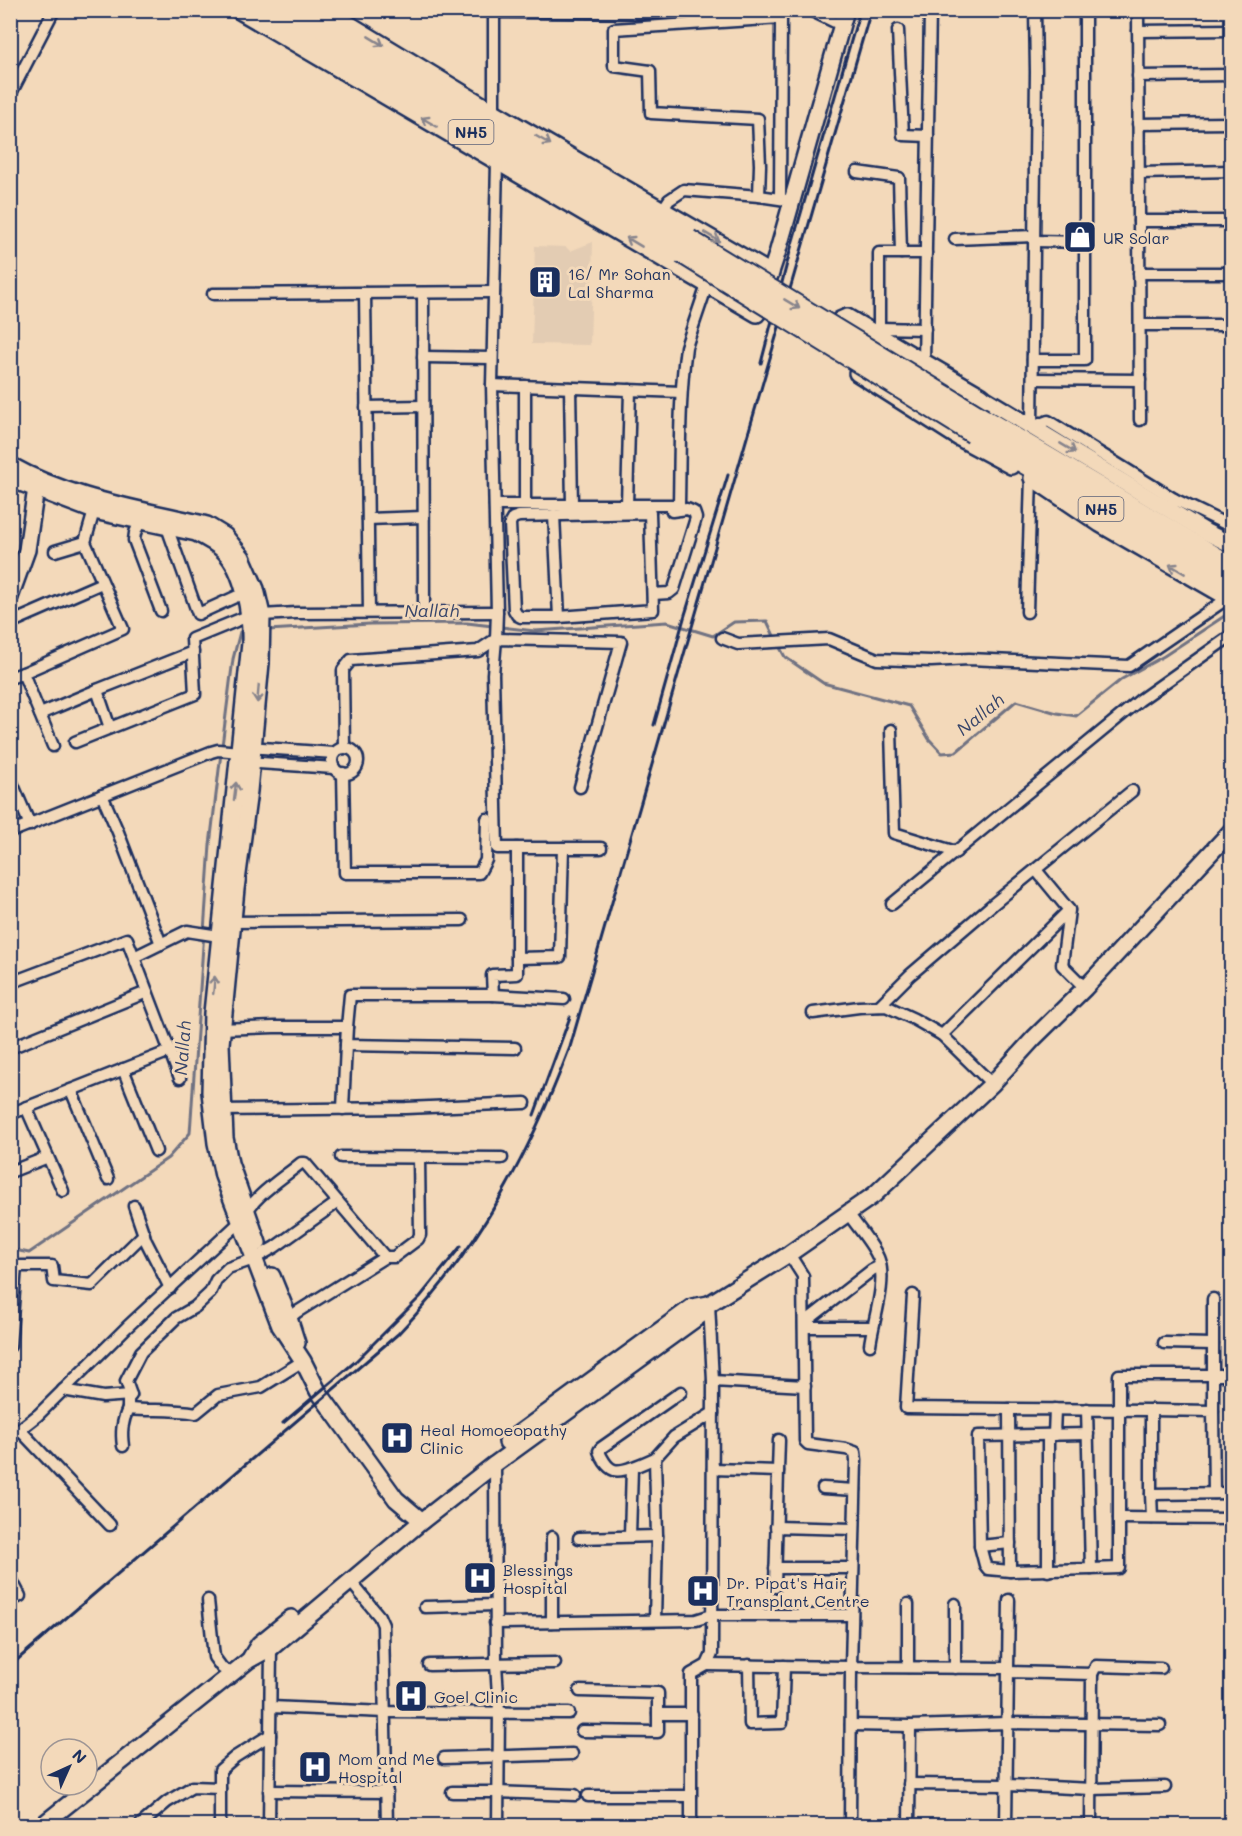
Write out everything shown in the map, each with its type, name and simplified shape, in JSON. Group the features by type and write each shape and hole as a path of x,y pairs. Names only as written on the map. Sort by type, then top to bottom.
{"highway":[{"name":"NH5","path":"260,10 682,253 1230,594"},
{"name":"NH5","path":"292,10 689,240 1003,433 1232,567"}],"street":[{"path":"10,95 54,10"},
{"path":"238,10 757,314 771,273 786,200 844,18 810,10"},
{"path":"495,112 494,11 684,14 684,10"},
{"path":"930,10 924,363 982,396"},
{"path":"1032,427 1035,10"},
{"path":"1138,10 1140,420"},
{"path":"336,13 495,112 771,273"},
{"path":"1033,360 1085,360 1085,14"},
{"path":"759,196 758,119 651,112 650,71 614,66 614,29 781,18 786,200"},
{"path":"898,30 903,135 928,136"},
{"path":"1138,31 1232,30"},
{"path":"1138,76 1232,75"},
{"path":"1138,124 1232,123"},
{"path":"496,162 492,385 497,612 492,674 497,848 601,848"},
{"path":"1139,173 1232,171"},
{"path":"856,172 899,178 901,253"},
{"path":"663,209 669,200 684,190 786,200"},
{"path":"1139,221 1232,221"},
{"path":"954,239 1034,238 1085,242"},
{"path":"879,332 879,253 926,253"},
{"path":"1139,273 1232,273"},
{"path":"495,505 679,505 681,392 686,347 707,285"},
{"path":"213,294 494,292"},
{"path":"365,293 369,612"},
{"path":"423,293 424,611"},
{"path":"722,638 738,644 829,639 877,659 931,661 969,659 1129,666 1230,594 1100,524 1031,477 959,438 828,354 824,346 840,320 847,317 879,332 1032,427 1172,505 1232,527"},
{"path":"1140,325 1232,325"},
{"path":"879,332 925,329"},
{"path":"423,357 492,358"},
{"path":"1033,379 1140,380"},
{"path":"492,385 681,392"},
{"path":"525,386 525,504"},
{"path":"570,388 572,505"},
{"path":"627,505 630,390"},
{"path":"959,438 956,428 960,416 974,399 982,396"},
{"path":"366,407 423,406"},
{"path":"10,465 37,484 94,511 196,534 212,541 224,550 240,576 256,626"},
{"path":"1027,612 1031,477"},
{"path":"10,479 207,525 233,545 242,557 256,589 256,626 224,927 217,1029 217,1110 221,1169 244,1215 284,1322 318,1391 396,1498 419,1519"},
{"path":"10,597 27,550 37,484"},
{"path":"1172,505 1206,532 1232,545"},
{"path":"650,513 653,610 559,617 521,617 516,615 514,610 511,562 510,523 513,518 519,516 650,513 687,509 694,512 696,518 674,589 669,593 653,594"},
{"path":"10,678 123,628 85,542 94,511"},
{"path":"554,515 559,617"},
{"path":"368,519 423,517"},
{"path":"140,521 134,540 161,611"},
{"path":"167,527 198,614 244,594"},
{"path":"55,551 85,542"},
{"path":"496,561 511,562"},
{"path":"10,623 102,583"},
{"path":"75,742 195,694 192,639 256,626 369,612 497,612"},
{"path":"892,904 1140,700 1232,635"},
{"path":"487,819 486,860 479,873 345,873 339,770 333,761 339,751 343,670 351,660 478,651 496,639 621,642 580,787"},
{"path":"40,714 193,652"},
{"path":"24,673 53,746"},
{"path":"97,690 110,728"},
{"path":"891,730 894,833 956,852"},
{"path":"10,832 218,750 349,773 358,765 358,758 350,749 243,754"},
{"path":"10,778 30,825"},
{"path":"879,1006 910,975 992,905 1132,791"},
{"path":"102,795 161,944"},
{"path":"249,1660 259,1644 419,1519 701,1315 709,1304 789,1254 874,1195 992,1084 1232,830"},
{"path":"493,995 492,975 517,974 517,848"},
{"path":"517,958 560,957 562,848"},
{"path":"1036,870 1069,910 1062,965 1085,988"},
{"path":"942,1035 1069,910"},
{"path":"134,957 187,931 224,927 462,920"},
{"path":"10,983 127,939 180,1078"},
{"path":"10,1048 147,992"},
{"path":"343,1109 346,1027 350,995 493,995 564,999"},
{"path":"813,1013 886,1006 942,1035 992,1084"},
{"path":"217,1029 346,1027"},
{"path":"346,1045 515,1048"},
{"path":"10,1113 170,1051"},
{"path":"123,1069 156,1151"},
{"path":"71,1089 108,1179"},
{"path":"217,1110 480,1106 525,1103"},
{"path":"26,1107 63,1191"},
{"path":"10,1172 48,1157"},
{"path":"341,1157 502,1158"},
{"path":"284,1322 385,1257 393,1257 418,1239 420,1235 419,1157"},
{"path":"110,1526 15,1433 170,1288 244,1215 254,1201 302,1163 305,1163 385,1257"},
{"path":"123,1446 121,1431 130,1395 126,1381 141,1353 176,1318 195,1307 210,1293 216,1280 228,1268 259,1257 338,1202"},
{"path":"134,1206 144,1234 170,1288"},
{"path":"848,1213 880,1261 881,1283 870,1345"},
{"path":"10,1346 13,1266 52,1266 54,1281 92,1284 144,1234"},
{"path":"789,1254 803,1276 806,1441 808,1444 855,1452 850,1826"},
{"path":"804,1325 880,1266"},
{"path":"913,1295 906,1408 1213,1411"},
{"path":"1213,1299 1214,1493"},
{"path":"707,1665 712,1654 713,1381 709,1304"},
{"path":"41,1826 249,1660 271,1648 351,1582 506,1443 692,1307 709,1304"},
{"path":"804,1325 872,1327"},
{"path":"1164,1343 1213,1344"},
{"path":"128,1409 180,1410 196,1413 218,1395 261,1387 303,1360"},
{"path":"1088,1434 978,1436 980,1546 985,1566 988,1569 1048,1571 1119,1568 1119,1375 1232,1375"},
{"path":"713,1381 804,1386"},
{"path":"63,1390 103,1397 130,1395"},
{"path":"681,1392 601,1448 599,1451 614,1470 632,1468 655,1458 674,1437 713,1413"},
{"path":"1009,1409 1010,1571"},
{"path":"1048,1571 1051,1435 1055,1409"},
{"path":"1088,1409 1091,1569"},
{"path":"1150,1410 1152,1518"},
{"path":"775,1587 779,1440"},
{"path":"655,1458 657,1536 655,1620"},
{"path":"495,1464 495,1623 499,1712 498,1826"},
{"path":"630,1536 632,1468"},
{"path":"713,1469 778,1471"},
{"path":"823,1488 855,1490"},
{"path":"1152,1494 1232,1493"},
{"path":"1119,1518 1232,1519"},
{"path":"776,1527 853,1529"},
{"path":"579,1538 657,1536"},
{"path":"552,1537 552,1622"},
{"path":"980,1546 1010,1543"},
{"path":"775,1568 852,1568"},
{"path":"10,1577 20,1596 10,1601"},
{"path":"351,1582 379,1616 383,1625 387,1826"},
{"path":"208,1600 214,1657 222,1668 231,1674"},
{"path":"1006,1826 1009,1600"},
{"path":"908,1604 908,1667"},
{"path":"955,1604 955,1668"},
{"path":"425,1607 495,1605"},
{"path":"495,1623 696,1620 712,1615 852,1615"},
{"path":"269,1826 271,1648"},
{"path":"429,1665 555,1663"},
{"path":"691,1826 691,1674 707,1665 955,1668 1092,1674"},
{"path":"749,1665 750,1724 782,1723 784,1666"},
{"path":"1091,1826 1092,1674 1096,1666 1161,1668"},
{"path":"580,1691 658,1693 658,1732 582,1731"},
{"path":"271,1707 385,1712 569,1713"},
{"path":"658,1714 692,1714"},
{"path":"851,1725 1007,1723 1160,1725"},
{"path":"909,1725 909,1826"},
{"path":"220,1826 220,1770 235,1757 270,1735"},
{"path":"444,1758 572,1754"},
{"path":"909,1784 1092,1789 1165,1787"},
{"path":"139,1826 167,1802 192,1787 220,1788"},
{"path":"269,1791 387,1792"},
{"path":"452,1792 575,1795"},
{"path":"588,1796 691,1796"}],"shaded area":[{"path":"593,242 590,345 532,344 535,246 566,247 570,251"}],"waterway":[{"name":"Nallah","path":"778,644 785,657 823,683 909,706 929,739 942,753 956,752 1016,701 1076,716 1122,679 1164,656 1232,611"},
{"name":"Nallah","path":"268,630 370,624 467,623 535,631 667,622 713,636 734,622 767,621 775,638"},
{"name":"Nallah","path":"222,746 233,659 240,632 246,632"},
{"name":"Nallah","path":"10,1249 29,1253 168,1158 190,1133 210,845 221,753"}],"railway":[{"path":"761,363 792,244 860,10"},
{"path":"10,1666 398,1334 453,1269 499,1200 518,1164 537,1126 570,1047 871,10"},
{"path":"654,725 728,475"},
{"path":"534,1115 570,1017"},
{"path":"283,1423 356,1361 420,1297 461,1246"}],"place":[{"name":"UR Solar","path":"1080,237"},
{"name":"16/ Mr Sohan Lal Sharma","path":"545,282"},
{"name":"Heal Homoeopathy Clinic","path":"397,1438"},
{"name":"Blessings Hospital","path":"480,1578"},
{"name":"Dr. Pipat's Hair Transplant Centre","path":"703,1591"},
{"name":"Goel Clinic","path":"411,1696"},
{"name":"Mom and Me Hospital","path":"315,1767"}]}
